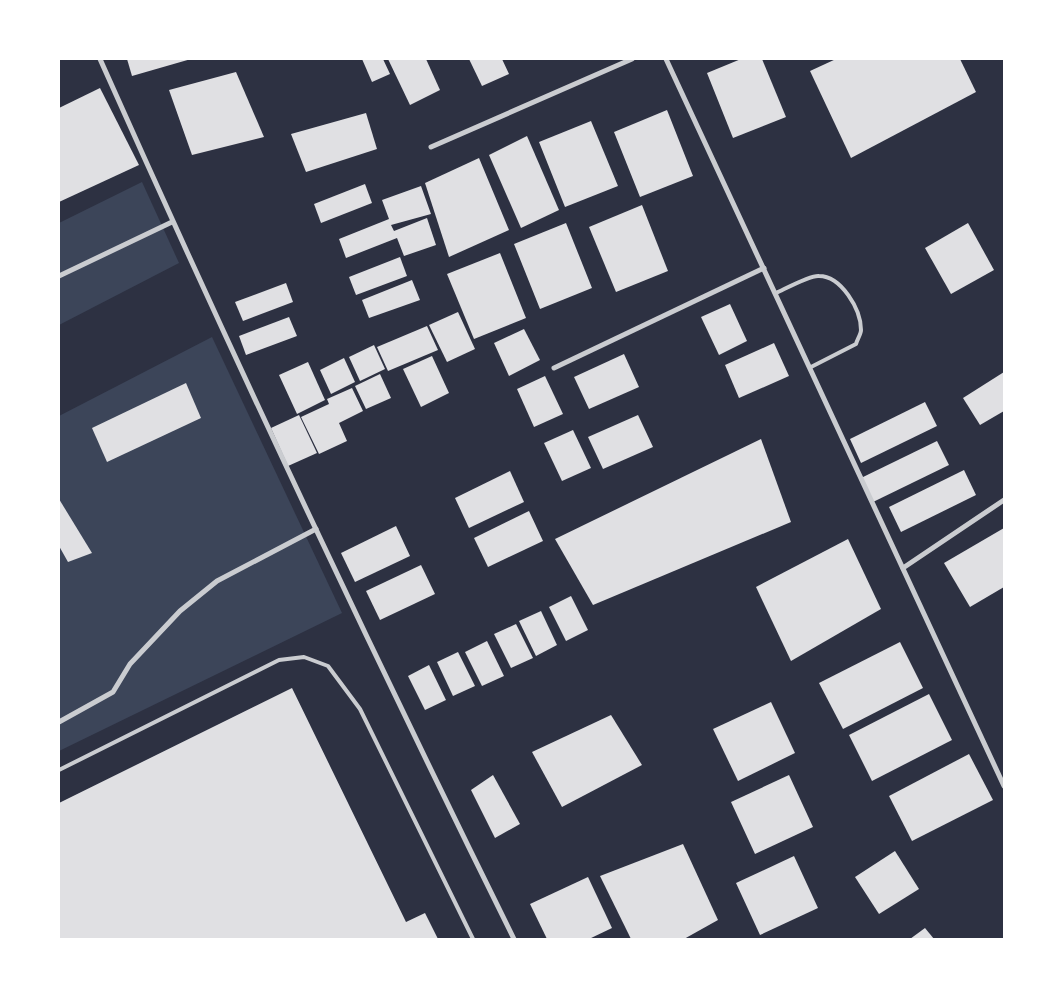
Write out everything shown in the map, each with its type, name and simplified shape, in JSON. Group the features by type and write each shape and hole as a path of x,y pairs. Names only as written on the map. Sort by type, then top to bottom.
{"street":[{"path":"100,59 172,222 418,746 514,939"},
{"path":"431,148 632,59"},
{"path":"666,59 1004,786"},
{"path":"59,276 172,222"},
{"path":"554,368 764,268"},
{"path":"903,568 1004,500"},
{"path":"59,722 112,692 130,664 180,611 217,581 316,529"}],"lane":[{"path":"776,293 817,275 829,277 846,290 857,314 861,330 856,344 810,367"},
{"path":"59,770 279,660 304,657 328,666 360,710 474,939"}],"shaded area":[{"path":"142,182 179,263 59,325 59,223"},
{"path":"212,337 342,613 59,751 59,416"}],"building":[{"path":"127,59 191,59 132,76"},
{"path":"362,59 383,59 390,74 372,82"},
{"path":"388,59 426,59 440,90 410,105"},
{"path":"469,59 502,59 509,74 482,86"},
{"path":"741,59 762,59 786,117 733,138 707,73"},
{"path":"836,59 960,59 976,92 851,158 810,71"},
{"path":"236,72 264,137 192,155 169,90"},
{"path":"100,88 139,165 59,202 59,108"},
{"path":"667,110 693,176 640,197 614,132"},
{"path":"366,113 377,149 306,172 291,134"},
{"path":"591,121 618,186 565,207 539,142"},
{"path":"527,136 559,210 521,228 489,155"},
{"path":"479,158 509,230 449,257 425,183"},
{"path":"365,184 372,203 321,223 314,204"},
{"path":"421,186 431,214 391,225 394,231 427,218 436,245 404,256 397,238 346,258 339,239 389,219 382,200"},
{"path":"642,205 668,271 616,292 589,227"},
{"path":"566,223 592,288 540,309 514,244"},
{"path":"968,223 994,270 951,294 925,248"},
{"path":"500,253 526,318 474,339 447,274"},
{"path":"400,257 407,276 356,295 349,277"},
{"path":"412,280 420,300 369,318 362,300"},
{"path":"286,283 293,302 243,321 235,302"},
{"path":"730,304 747,341 719,355 701,317"},
{"path":"458,312 475,349 447,362 429,325"},
{"path":"289,317 297,336 246,355 239,336"},
{"path":"427,326 438,350 388,371 377,347"},
{"path":"524,329 540,360 509,376 494,343"},
{"path":"774,343 789,376 739,398 725,365"},
{"path":"374,345 385,369 360,381 349,357"},
{"path":"624,354 639,387 589,409 574,377"},
{"path":"432,356 449,393 421,407 403,369"},
{"path":"344,358 355,382 331,394 320,370"},
{"path":"308,362 325,400 297,414 279,375"},
{"path":"1004,372 1004,411 980,425 963,398"},
{"path":"380,374 391,398 366,409 355,386"},
{"path":"545,376 563,414 534,427 517,389"},
{"path":"186,383 201,418 107,462 92,428"},
{"path":"352,388 363,411 339,423 347,441 319,454 301,417 329,404 327,399"},
{"path":"925,402 937,426 861,463 850,439"},
{"path":"299,415 317,453 288,466 271,428"},
{"path":"638,415 653,447 603,469 588,437"},
{"path":"573,430 591,468 562,481 544,443"},
{"path":"761,439 791,522 593,605 555,539"},
{"path":"937,441 949,465 873,502 861,478"},
{"path":"964,470 976,495 901,532 889,507"},
{"path":"510,471 524,502 469,528 455,498"},
{"path":"59,499 92,553 68,562 59,546"},
{"path":"529,511 543,541 488,567 474,538"},
{"path":"396,526 410,556 355,582 341,553"},
{"path":"1004,528 1004,587 970,607 944,563"},
{"path":"848,539 881,609 791,661 756,587"},
{"path":"421,565 435,594 380,620 366,591"},
{"path":"571,596 588,630 566,641 549,607"},
{"path":"541,611 557,645 536,656 519,621"},
{"path":"516,624 533,658 511,668 494,634"},
{"path":"487,641 504,676 482,686 465,652"},
{"path":"900,642 923,688 843,729 819,683"},
{"path":"458,652 475,686 453,696 437,662"},
{"path":"429,665 446,700 425,710 408,676"},
{"path":"292,688 406,922 425,913 438,939 59,939 59,803"},
{"path":"929,694 952,740 872,781 849,735"},
{"path":"771,702 795,753 738,781 713,729"},
{"path":"611,715 642,765 562,807 532,752"},
{"path":"969,754 993,800 912,841 889,796"},
{"path":"493,775 520,824 495,838 471,790"},
{"path":"789,775 813,827 755,854 731,802"},
{"path":"683,844 718,920 684,939 631,939 600,876"},
{"path":"895,851 919,889 879,914 855,877"},
{"path":"794,856 818,908 760,935 736,883"},
{"path":"588,877 612,928 589,939 547,939 530,904"},
{"path":"925,928 934,939 910,939"}]}
